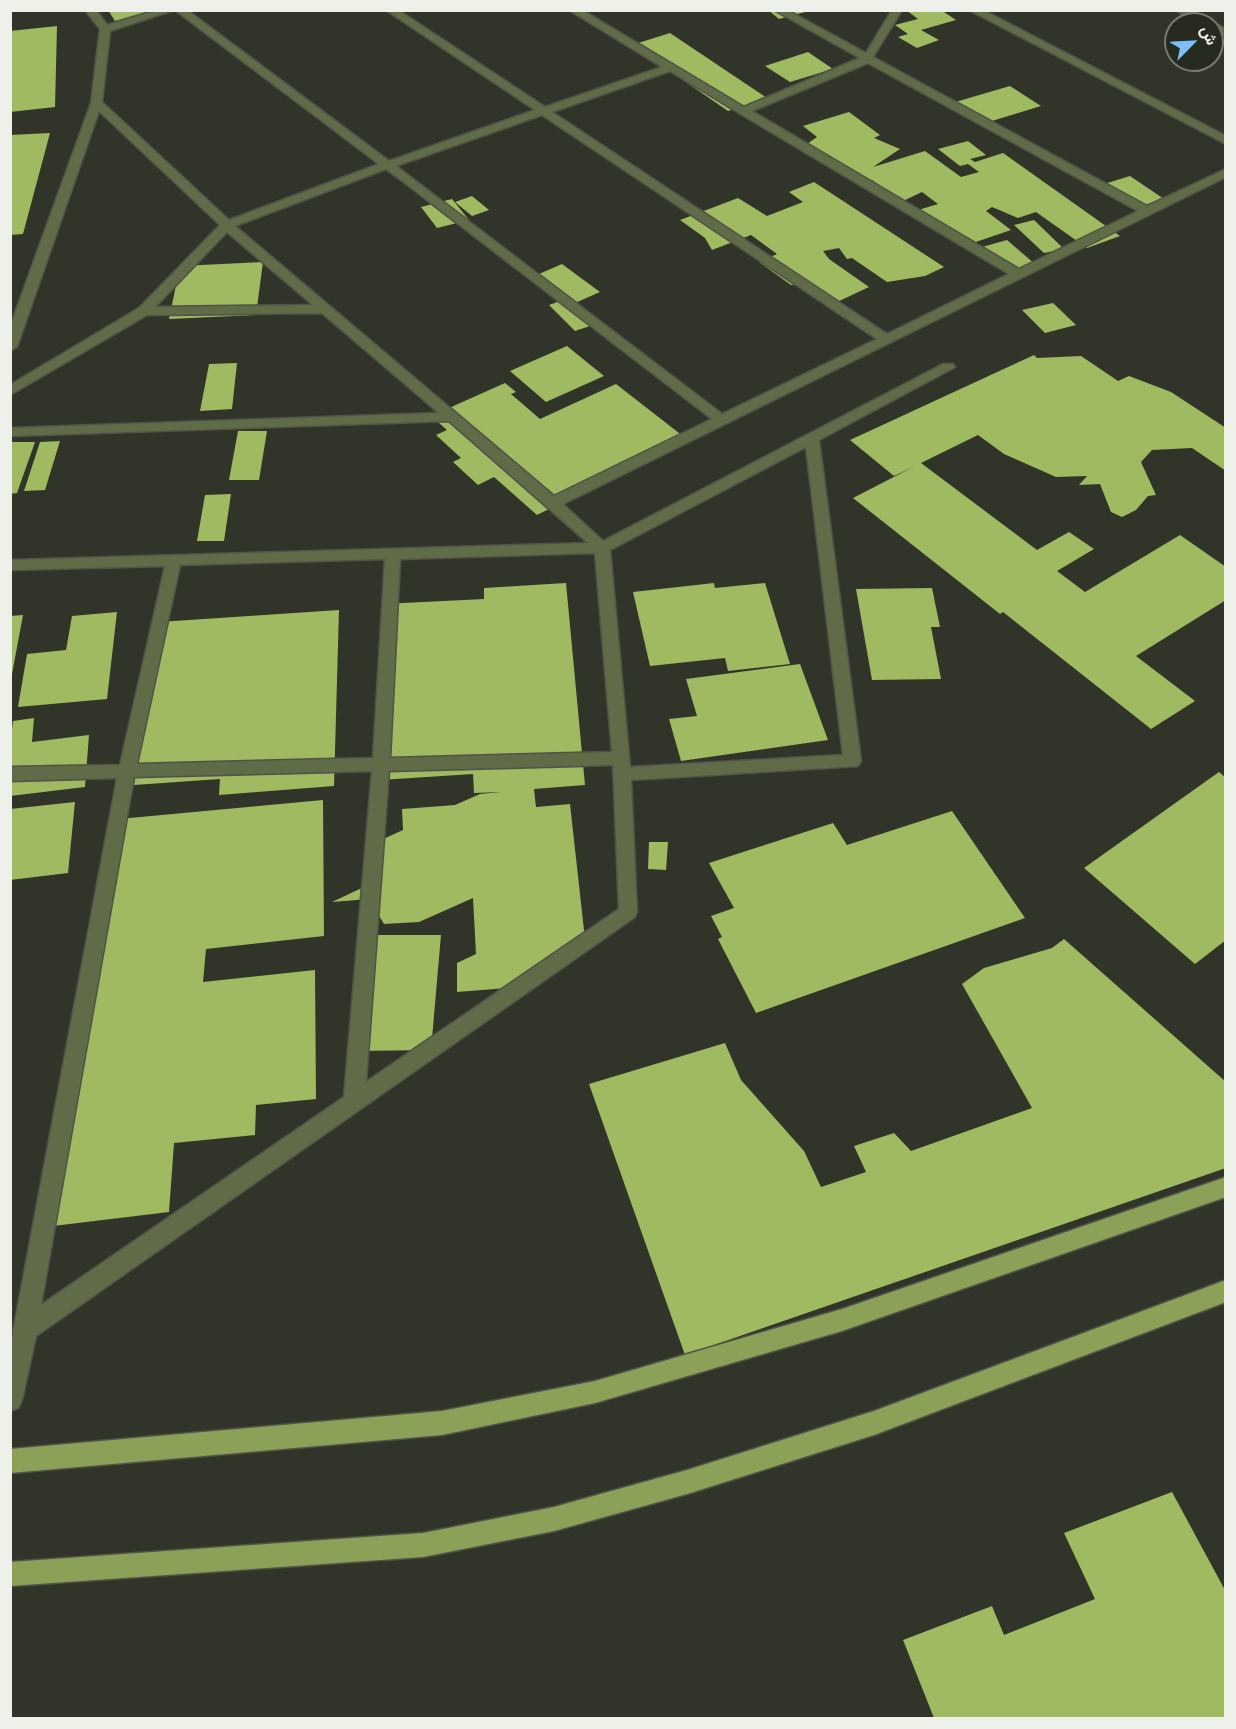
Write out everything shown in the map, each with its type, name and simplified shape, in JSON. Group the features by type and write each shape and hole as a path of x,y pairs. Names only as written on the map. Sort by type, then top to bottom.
{"main road":[{"path":"10,1461 442,1423 595,1392 842,1320 1226,1187"},
{"path":"10,1574 423,1545 554,1519 687,1482 874,1422 1226,1291"}],"street":[{"path":"10,347 96,103 105,29 90,10"},
{"path":"105,29 169,10"},
{"path":"180,10 721,420"},
{"path":"391,10 886,339"},
{"path":"574,10 1017,273"},
{"path":"779,10 1146,210"},
{"path":"743,111 867,59 897,10"},
{"path":"974,10 1226,141"},
{"path":"10,391 144,311 227,225 387,165 669,68"},
{"path":"26,1329 628,912 621,766 602,548 553,503 227,225 96,103"},
{"path":"553,503 1226,172"},
{"path":"144,311 325,309"},
{"path":"10,565 602,548 948,367"},
{"path":"10,432 453,417"},
{"path":"10,774 381,764 621,766 852,761 812,438"},
{"path":"354,1102 381,764 393,554"},
{"path":"10,1400 26,1329 127,771 174,560"}],"building":[{"path":"108,10 151,10 153,14 115,21"},
{"path":"768,10 809,10 809,11 779,19"},
{"path":"906,10 941,10 956,20 921,30 939,40 917,48 898,37 908,34 895,25 918,19"},
{"path":"57,26 55,107 10,112 10,31"},
{"path":"670,33 767,98 728,111 632,45"},
{"path":"808,52 833,69 790,82 765,66"},
{"path":"1010,86 1041,106 982,124 952,103"},
{"path":"849,112 880,135 874,138 900,149 873,167 925,151 961,177 979,172 968,164 960,166 938,149 968,141 986,155 970,159 975,162 1003,153 1120,236 1087,248 1036,212 1018,218 992,207 986,211 1011,230 961,247 915,211 938,204 922,192 901,202 872,180 858,184 807,144 817,137 803,126"},
{"path":"50,133 23,234 10,235 10,135"},
{"path":"1130,176 1164,199 1135,208 1101,185"},
{"path":"814,182 944,267 925,276 887,282 852,258 847,259 839,248 823,251 829,259 869,287 835,303 806,282 791,285 759,262 777,254 751,235 712,250 705,238 680,220 738,198 767,216 803,202 789,192"},
{"path":"472,196 489,210 472,216 455,202"},
{"path":"452,199 469,220 437,228 421,207"},
{"path":"1034,220 1064,249 1044,253 1014,225"},
{"path":"1007,240 1036,265 1011,272 982,247"},
{"path":"263,262 256,315 169,319 180,266"},
{"path":"562,264 600,292 575,303 596,324 575,331 549,305 563,300 532,277"},
{"path":"1053,303 1076,325 1045,333 1022,310"},
{"path":"567,346 604,376 546,402 510,371"},
{"path":"1034,355 1037,358 1081,356 1118,381 1129,376 1171,392 1226,428 1226,471 1192,448 1152,450 1141,462 1156,495 1148,496 1136,510 1122,517 1111,512 1100,484 1079,485 1087,476 1056,477 1004,454 978,435 921,463 1037,550 1069,532 1094,549 1057,571 1085,592 1180,535 1226,567 1226,600 1136,656 1195,701 1151,729 853,498 915,466 894,476 850,440"},
{"path":"237,363 232,409 200,411 209,364"},
{"path":"505,383 516,392 511,394 540,419 616,384 688,440 537,515 494,477 478,485 453,462 461,458 436,435 447,430 431,416"},
{"path":"238,431 267,431 259,480 229,480"},
{"path":"60,441 45,490 24,491 40,442"},
{"path":"10,442 35,442 17,493 10,494"},
{"path":"231,494 224,541 197,541 205,495"},
{"path":"566,583 585,785 534,789 536,807 570,804 586,948 507,988 457,992 457,963 476,954 473,898 419,922 384,924 369,899 332,902 368,885 381,840 403,830 402,809 455,805 480,794 501,792 474,793 473,774 380,780 383,604 484,599 484,588"},
{"path":"714,583 715,588 765,583 790,664 728,671 725,658 650,666 633,592"},
{"path":"932,588 940,627 931,627 941,679 872,680 856,589"},
{"path":"339,610 334,786 219,795 220,779 134,785 159,622"},
{"path":"117,612 107,699 18,707 27,654 66,650 72,616"},
{"path":"23,615 12,674 10,674 10,616"},
{"path":"800,664 828,740 681,761 669,719 697,716 686,679"},
{"path":"34,718 32,742 89,735 85,787 10,796 10,744 13,721"},
{"path":"1219,772 1226,778 1226,940 1195,964 1084,868"},
{"path":"323,800 324,936 206,949 203,982 315,970 316,1099 256,1105 255,1135 174,1143 169,1212 53,1226 86,942 106,940 119,819"},
{"path":"75,802 68,873 10,880 10,809"},
{"path":"952,811 1025,918 756,1013 718,939 722,937 711,916 734,908 709,863 833,823 847,845"},
{"path":"649,842 668,842 666,870 648,869"},
{"path":"369,935 441,935 431,1050 356,1051"},
{"path":"1064,939 1226,1082 1226,1168 685,1355 589,1084 725,1043 741,1080 804,1151 821,1187 866,1172 854,1146 894,1133 911,1151 1032,1108 962,984 984,968 1052,948"},
{"path":"1172,1492 1226,1592 1226,1718 934,1718 903,1640 992,1606 1004,1635 1095,1599 1064,1533"}]}
